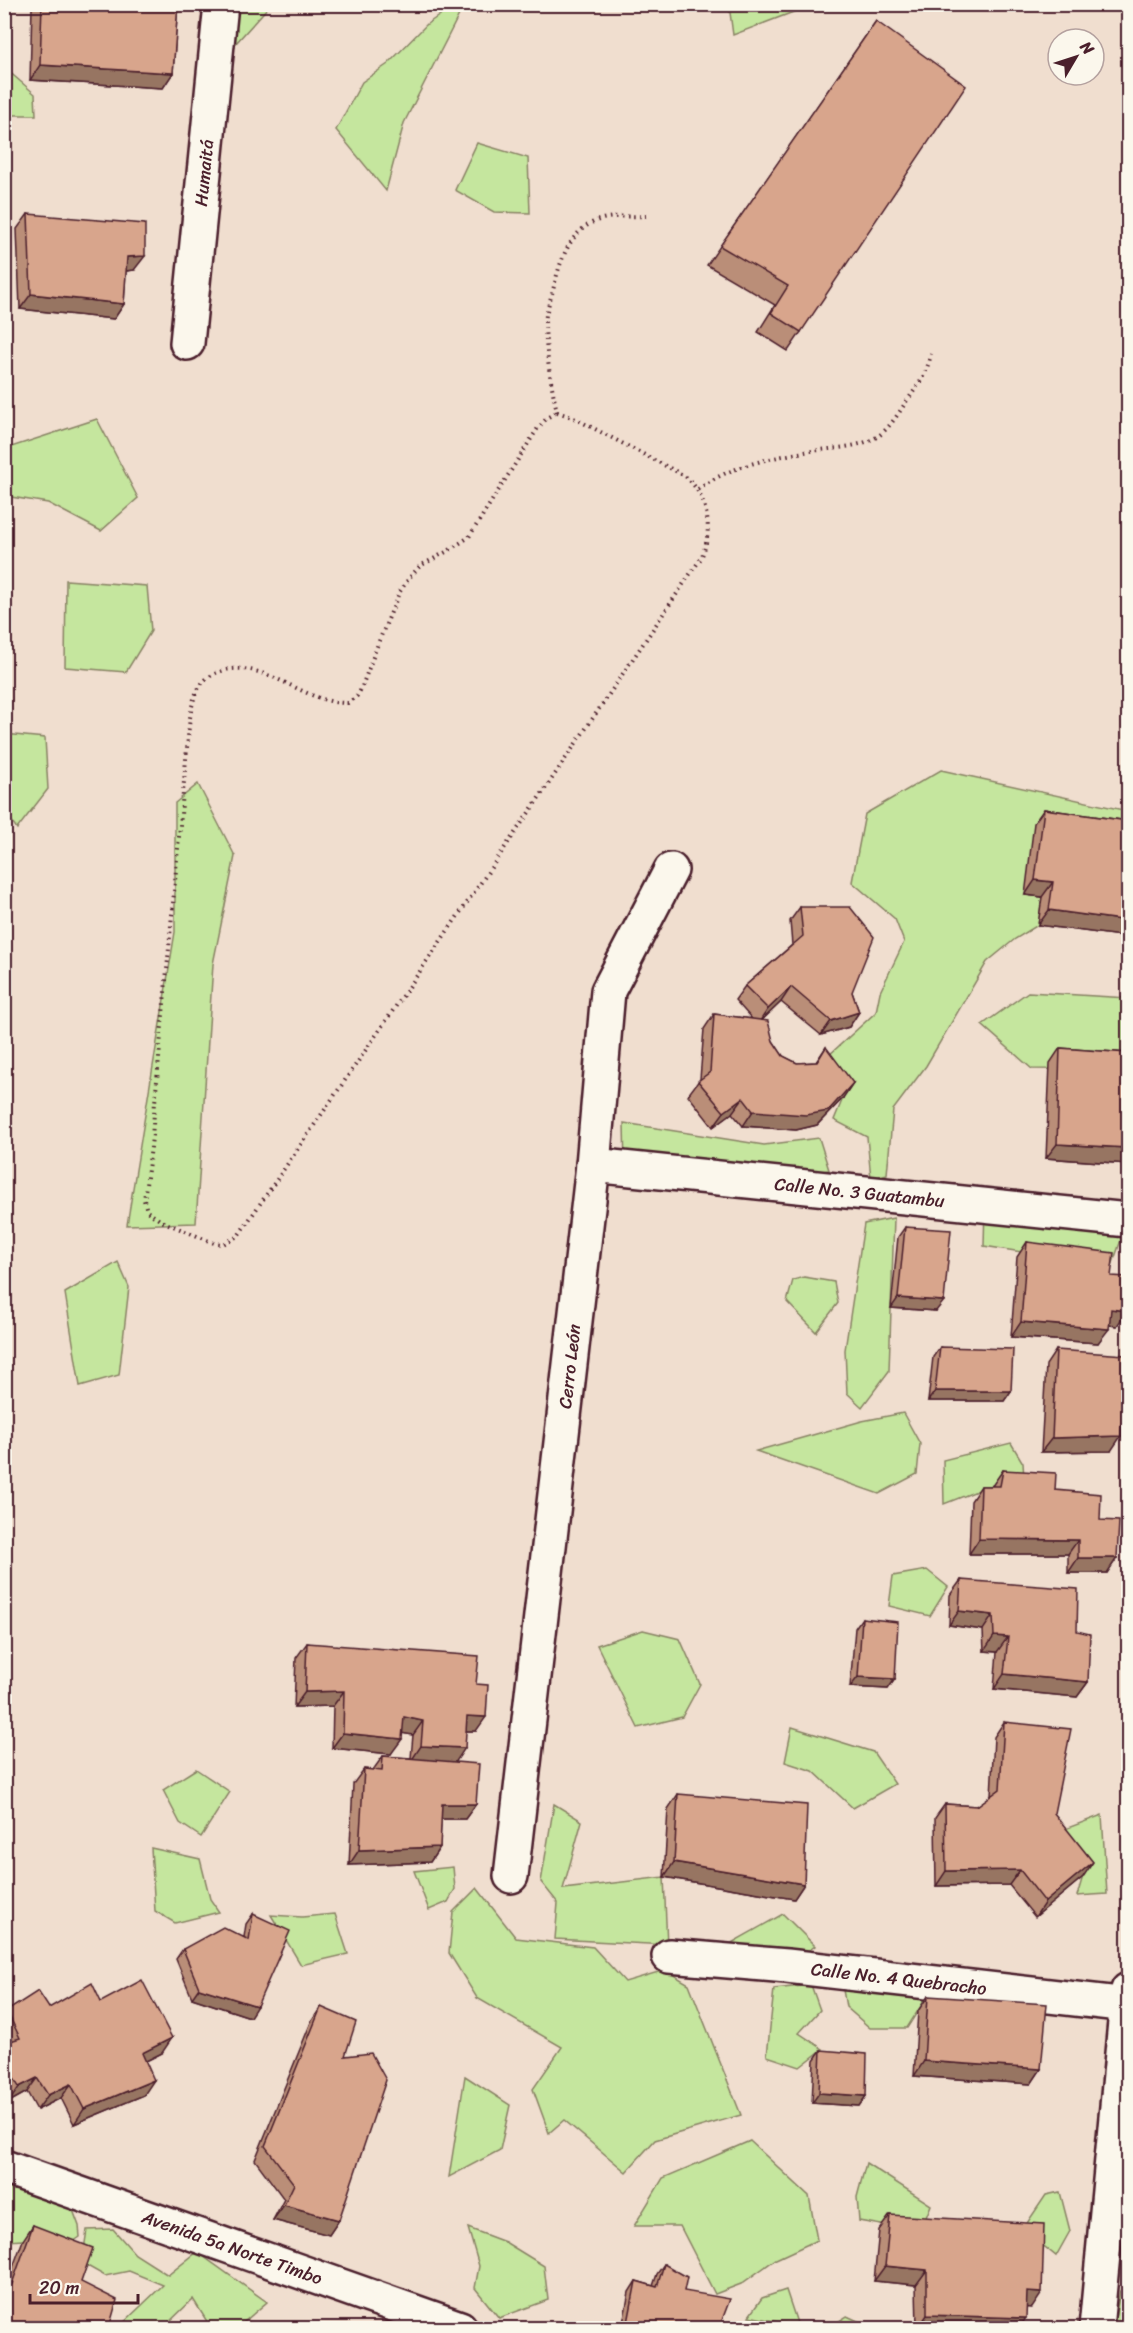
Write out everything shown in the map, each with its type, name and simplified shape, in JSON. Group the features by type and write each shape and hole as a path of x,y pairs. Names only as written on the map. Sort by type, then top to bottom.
{"street":[{"name":"Humaitá","path":"187,343 221,4"},
{"name":"Cerro León","path":"511,1876 593,1165 608,991 671,870"},
{"name":"Calle No. 3 Guatambu","path":"593,1165 1128,1220"},
{"name":"Calle No. 4 Quebracho","path":"669,1956 1128,2000"},
{"path":"1096,2328 1128,2000"},
{"name":"Avenida 5a Norte Timbo","path":"4,2167 460,2328"}],"path":[{"path":"557,412 548,364 545,322 560,264 572,240 584,228 596,221 646,216"},
{"path":"698,489 712,478 768,459 846,447 875,438 885,431 920,384 927,372 931,354"},
{"path":"557,412 572,417 685,476 698,489 705,505 708,536 707,545 700,558 534,805 238,1236 223,1244 214,1243 153,1217 147,1210 144,1200 152,1147 193,698 198,686 208,677 219,672 244,668 336,703 348,703 357,696 361,689 399,593 409,578 420,566 469,537 538,428 557,412"}],"green space":[{"path":"225,5 270,5 236,43 213,14"},
{"path":"455,5 464,5 404,123 386,191 336,130 362,82 388,64 427,24"},
{"path":"729,5 794,5 796,11 733,35"},
{"path":"7,70 35,94 36,115 5,115 5,71"},
{"path":"477,143 528,158 530,213 494,212 455,190"},
{"path":"97,419 138,498 101,531 48,503 5,496 5,449"},
{"path":"66,580 147,586 151,631 126,672 65,667"},
{"path":"4,734 45,738 48,789 17,829 5,811"},
{"path":"941,770 1128,811 1128,837 1025,894 1042,897 1038,925 1015,939 987,962 926,1066 893,1110 887,1174 871,1178 867,1137 834,1120 843,1098 827,1057 876,1012 880,992 904,942 895,919 852,882 865,814"},
{"path":"198,784 235,856 213,964 196,1223 127,1225 175,932 175,803"},
{"path":"1028,992 1128,998 1128,1070 1032,1069 982,1025"},
{"path":"624,1123 764,1145 819,1138 829,1170 753,1182 625,1168"},
{"path":"985,1205 1122,1237 1112,1266 984,1246"},
{"path":"894,1218 889,1371 862,1407 847,1393 845,1350 864,1224"},
{"path":"118,1262 129,1287 119,1375 80,1386 65,1293"},
{"path":"804,1277 834,1282 838,1303 816,1332 787,1302 793,1280"},
{"path":"903,1413 920,1444 917,1474 879,1494 756,1451 862,1421"},
{"path":"1011,1443 1023,1463 1024,1478 992,1485 944,1504 943,1460"},
{"path":"927,1570 948,1587 930,1616 889,1606 893,1576"},
{"path":"643,1630 680,1639 700,1684 682,1717 638,1728 597,1645"},
{"path":"792,1727 873,1752 895,1784 853,1808 813,1771 785,1762"},
{"path":"196,1769 230,1792 201,1837 180,1823 163,1790"},
{"path":"554,1804 582,1821 563,1889 664,1877 667,1945 555,1939 558,1903 541,1882"},
{"path":"1102,1815 1107,1894 1077,1896 1083,1876 1049,1835"},
{"path":"151,1848 200,1859 210,1899 219,1912 175,1923 155,1911"},
{"path":"453,1867 455,1889 448,1902 429,1910 414,1871"},
{"path":"477,1888 516,1938 593,1947 625,1982 665,1970 689,1984 741,2115 655,2140 626,2172 564,2120 549,2133 533,2089 562,2047 477,1998 449,1953 453,1912"},
{"path":"335,1914 348,1954 301,1965 271,1915 302,1917"},
{"path":"783,1914 815,1946 787,1966 719,1950"},
{"path":"842,1984 928,1995 907,2028 870,2028 846,2007"},
{"path":"811,1985 820,2010 799,2033 823,2049 800,2067 767,2056 774,1989"},
{"path":"465,2076 510,2105 500,2150 449,2177"},
{"path":"750,2141 809,2196 817,2240 776,2259 741,2284 715,2294 680,2226 634,2226 663,2178"},
{"path":"866,2163 931,2205 920,2232 859,2221 857,2197"},
{"path":"15,2186 35,2197 65,2189 79,2226 80,2237 57,2253 23,2240 7,2241 4,2238 4,2191"},
{"path":"1060,2192 1070,2231 1056,2256 1023,2229 1046,2195"},
{"path":"468,2228 505,2242 544,2266 548,2300 499,2318 475,2288 479,2266"},
{"path":"113,2229 135,2254 168,2275 197,2252 267,2302 237,2328 211,2328 193,2299 163,2328 118,2328 163,2285 129,2271 105,2276 82,2263 87,2230"},
{"path":"1128,2287 1128,2328 1113,2328 1120,2291"},
{"path":"786,2290 798,2326 749,2316 762,2298"},
{"path":"847,2316 873,2328 828,2328"}],"building":[{"path":"42,4 178,4 173,73 40,65"},
{"path":"876,21 966,86 801,332 771,313 788,286 720,246"},
{"path":"28,214 145,224 145,256 127,257 124,304 31,294"},
{"path":"1044,809 1128,821 1128,921 1049,910 1053,882 1035,880"},
{"path":"800,907 850,907 874,937 852,992 859,1012 831,1021 791,987 768,1009 745,986 803,936"},
{"path":"714,1014 768,1021 773,1041 783,1056 797,1063 817,1062 826,1047 853,1083 828,1111 806,1115 753,1111 743,1098 724,1112 698,1081 710,1072"},
{"path":"1060,1048 1128,1053 1128,1148 1057,1144"},
{"path":"905,1227 951,1230 944,1301 898,1298"},
{"path":"1027,1242 1114,1253 1111,1276 1128,1277 1127,1311 1111,1309 1109,1329 1021,1322"},
{"path":"940,1347 1013,1349 1011,1391 935,1391"},
{"path":"1056,1350 1125,1355 1121,1436 1052,1438"},
{"path":"1003,1470 1056,1473 1055,1490 1101,1494 1100,1520 1119,1521 1117,1558 1078,1558 1078,1540 979,1539 981,1486 1000,1486"},
{"path":"961,1580 1078,1589 1077,1631 1090,1634 1088,1682 1004,1674 1008,1637 994,1636 993,1615 959,1611"},
{"path":"862,1618 898,1622 895,1679 858,1677"},
{"path":"307,1643 479,1656 476,1684 488,1685 486,1717 467,1716 465,1748 421,1746 423,1721 404,1717 402,1739 343,1733 344,1691 305,1692"},
{"path":"1004,1722 1071,1729 1054,1813 1093,1862 1045,1902 1020,1870 946,1871 945,1804 977,1806 1000,1789"},
{"path":"383,1756 479,1764 476,1804 442,1804 440,1847 359,1850 364,1769 382,1771"},
{"path":"678,1794 807,1805 804,1884 674,1862"},
{"path":"253,1914 290,1931 257,2006 199,1988 183,1949 223,1927 249,1940"},
{"path":"142,1980 172,2038 142,2053 154,2080 84,2109 71,2084 48,2095 37,2078 19,2087 4,2061 4,2043 20,2038 7,2011 38,1991 49,2008 92,1983 101,2002"},
{"path":"928,1996 1047,2004 1041,2069 924,2061"},
{"path":"321,2007 356,2022 345,2056 371,2053 386,2080 339,2220 284,2205 294,2184 265,2146"},
{"path":"821,2050 867,2054 866,2096 819,2093"},
{"path":"890,2215 1044,2224 1042,2293 1027,2292 1026,2318 927,2315 927,2270 885,2266"},
{"path":"33,2225 93,2248 81,2282 117,2300 109,2328 27,2328 4,2322 4,2282 12,2284"},
{"path":"664,2264 687,2277 684,2291 730,2299 719,2328 627,2328 636,2281 657,2287"}]}
